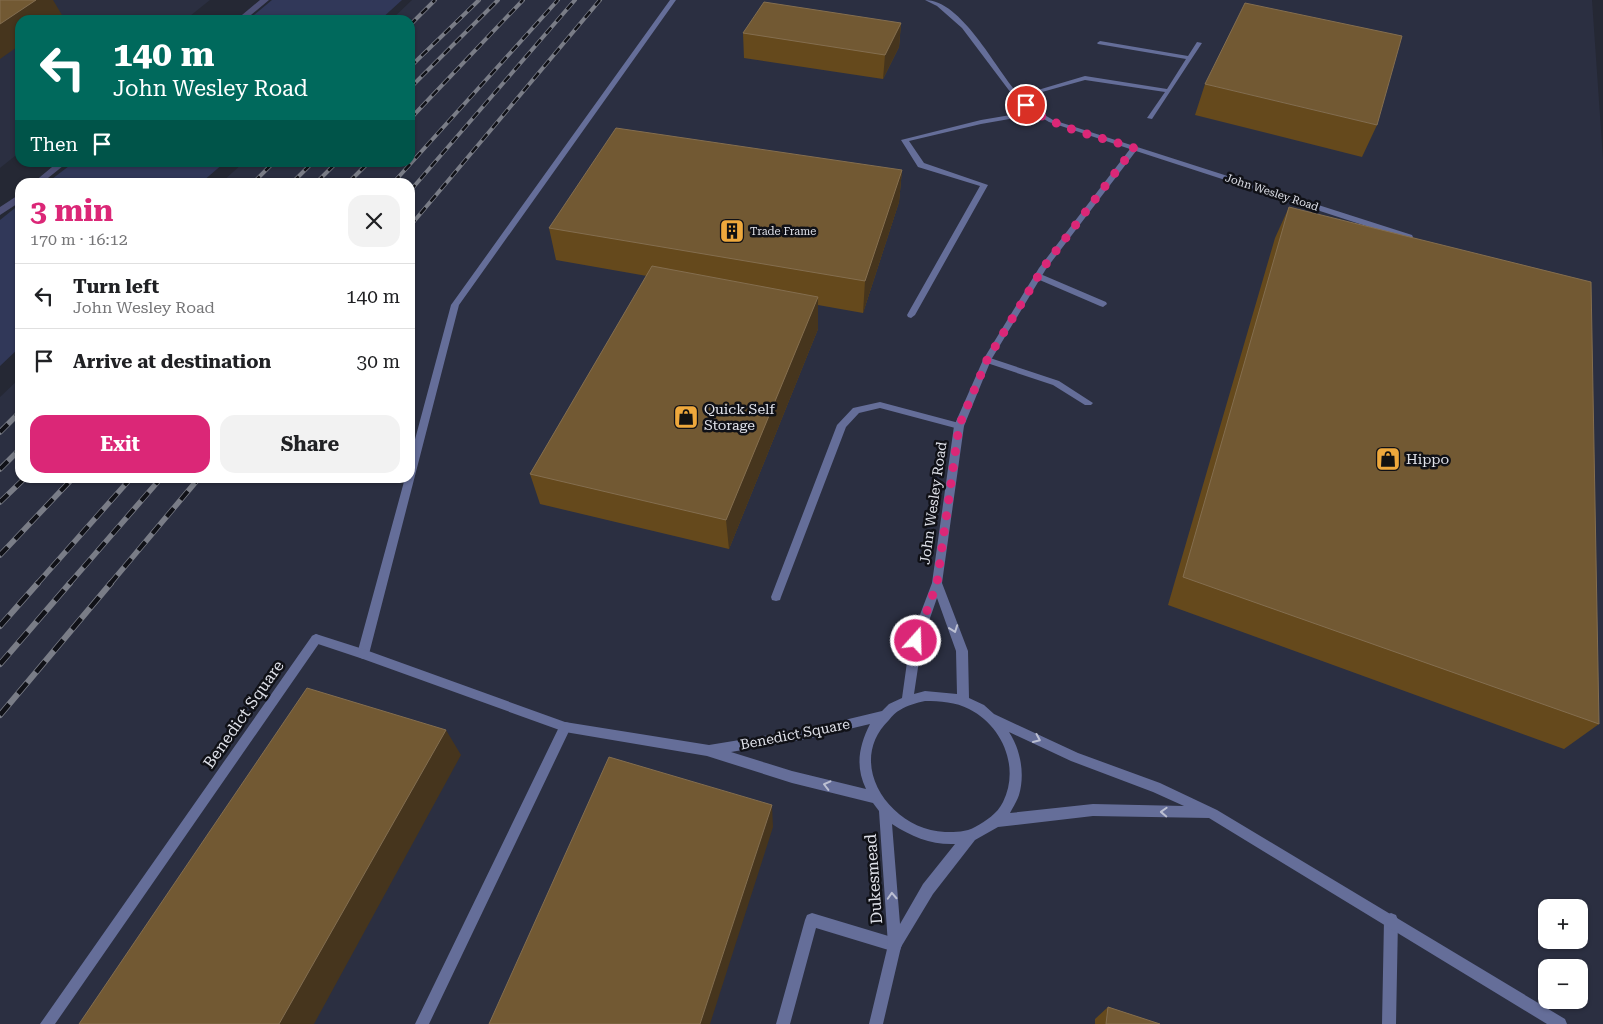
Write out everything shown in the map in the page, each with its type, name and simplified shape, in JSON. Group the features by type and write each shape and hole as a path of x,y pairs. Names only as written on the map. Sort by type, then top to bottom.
{"street":[{"path":"415,458 455,305 673,0"},
{"name":"John Wesley Road","path":"928,0 952,12 1017,97 1035,113 1051,121 1251,184 1409,237"},
{"path":"1100,43 1189,58"},
{"path":"1150,118 1198,43"},
{"path":"1017,97 1085,78 1169,91"},
{"path":"911,315 984,185 922,165 905,140 981,122 1035,113"},
{"name":"John Wesley Road","path":"907,700 916,641 937,583 959,426 987,360 1038,276 1134,148"},
{"path":"1038,276 1103,304"},
{"path":"987,360 1056,383 1088,403"},
{"path":"776,596 842,425 856,410 880,404 959,426"},
{"path":"363,654 408,483"},
{"name":"John Wesley Road","path":"937,583 962,651 964,701"},
{"name":"Benedict Square","path":"47,1024 316,639 363,654 565,727 707,750 792,777 874,797"},
{"path":"935,696 964,701 979,708 993,719 1008,737 1015,759 1017,781 1010,803 996,821 970,836 947,839 924,835 903,826 885,811 874,797 866,777 865,757 870,734 883,716 907,700 935,696"},
{"name":"Benedict Square","path":"707,750 807,734 883,716"},
{"path":"993,719 1075,756 1156,787 1213,814 1560,1024"},
{"path":"422,1024 565,727"},
{"path":"996,821 1092,810 1213,814"},
{"name":"Dukesmead","path":"876,1024 894,945 885,811"},
{"name":"Dukesmead","path":"894,945 928,888 970,836"},
{"path":"783,1024 812,920 894,945"},
{"path":"1389,1024 1391,920"}],"shaded area":[{"path":"0,0 210,0 191,15 15,15 15,156 0,168"},
{"path":"272,0 402,0 386,15 254,15"},
{"path":"412,0 1592,0 1603,159 1603,1024 0,1024 0,397 15,383 15,483 415,483 415,178 226,178 239,167 415,167 415,15 396,15"},
{"path":"68,167 219,167 207,178 53,178"},
{"path":"15,208 15,352 0,366 0,220"}],"building":[{"path":"0,0 36,0 0,24"},
{"path":"764,2 901,23 885,55 743,33"},
{"path":"1245,3 1402,36 1377,125 1205,84"},
{"name":"Trade Frame","path":"616,128 902,170 865,281 549,228"},
{"name":"Hippo","path":"1289,207 1591,282 1599,724 1183,577"},
{"name":"Quick Self Storage","path":"652,266 818,297 726,520 530,474"},
{"path":"307,688 446,730 279,1024 79,1024"},
{"path":"609,757 772,805 700,1024 489,1024"},
{"path":"1108,1007 1160,1024 1106,1024"}],"waterway":[{"path":"246,15 265,0"},
{"path":"43,178 58,167"},
{"path":"0,212 15,201"}],"railway":[{"path":"415,20 435,0"},
{"path":"415,62 479,0"},
{"path":"415,83 498,0"},
{"path":"415,114 523,0"},
{"path":"415,159 558,0"},
{"path":"415,185 575,0"},
{"path":"415,220 600,0"},
{"path":"258,178 269,167"},
{"path":"297,178 308,167"},
{"path":"321,178 332,167"},
{"path":"353,178 364,167"},
{"path":"398,178 408,167"},
{"path":"0,432 15,417"},
{"path":"0,469 15,454"},
{"path":"0,502 20,483"},
{"path":"0,555 68,483"},
{"path":"37,584 127,483"},
{"path":"69,584 157,483"},
{"path":"110,584 195,483"},
{"path":"0,626 38,583"},
{"path":"0,664 70,583"},
{"path":"0,715 111,583"}],"place":[{"name":"Trade Frame","path":"732,231"},
{"name":"Quick Self Storage","path":"686,417"},
{"name":"Hippo","path":"1388,459"}],"route":[{"path":"916,641 937,583 959,426 987,360 1043,268 1134,148 1051,121 1035,113 1026,105"}]}
